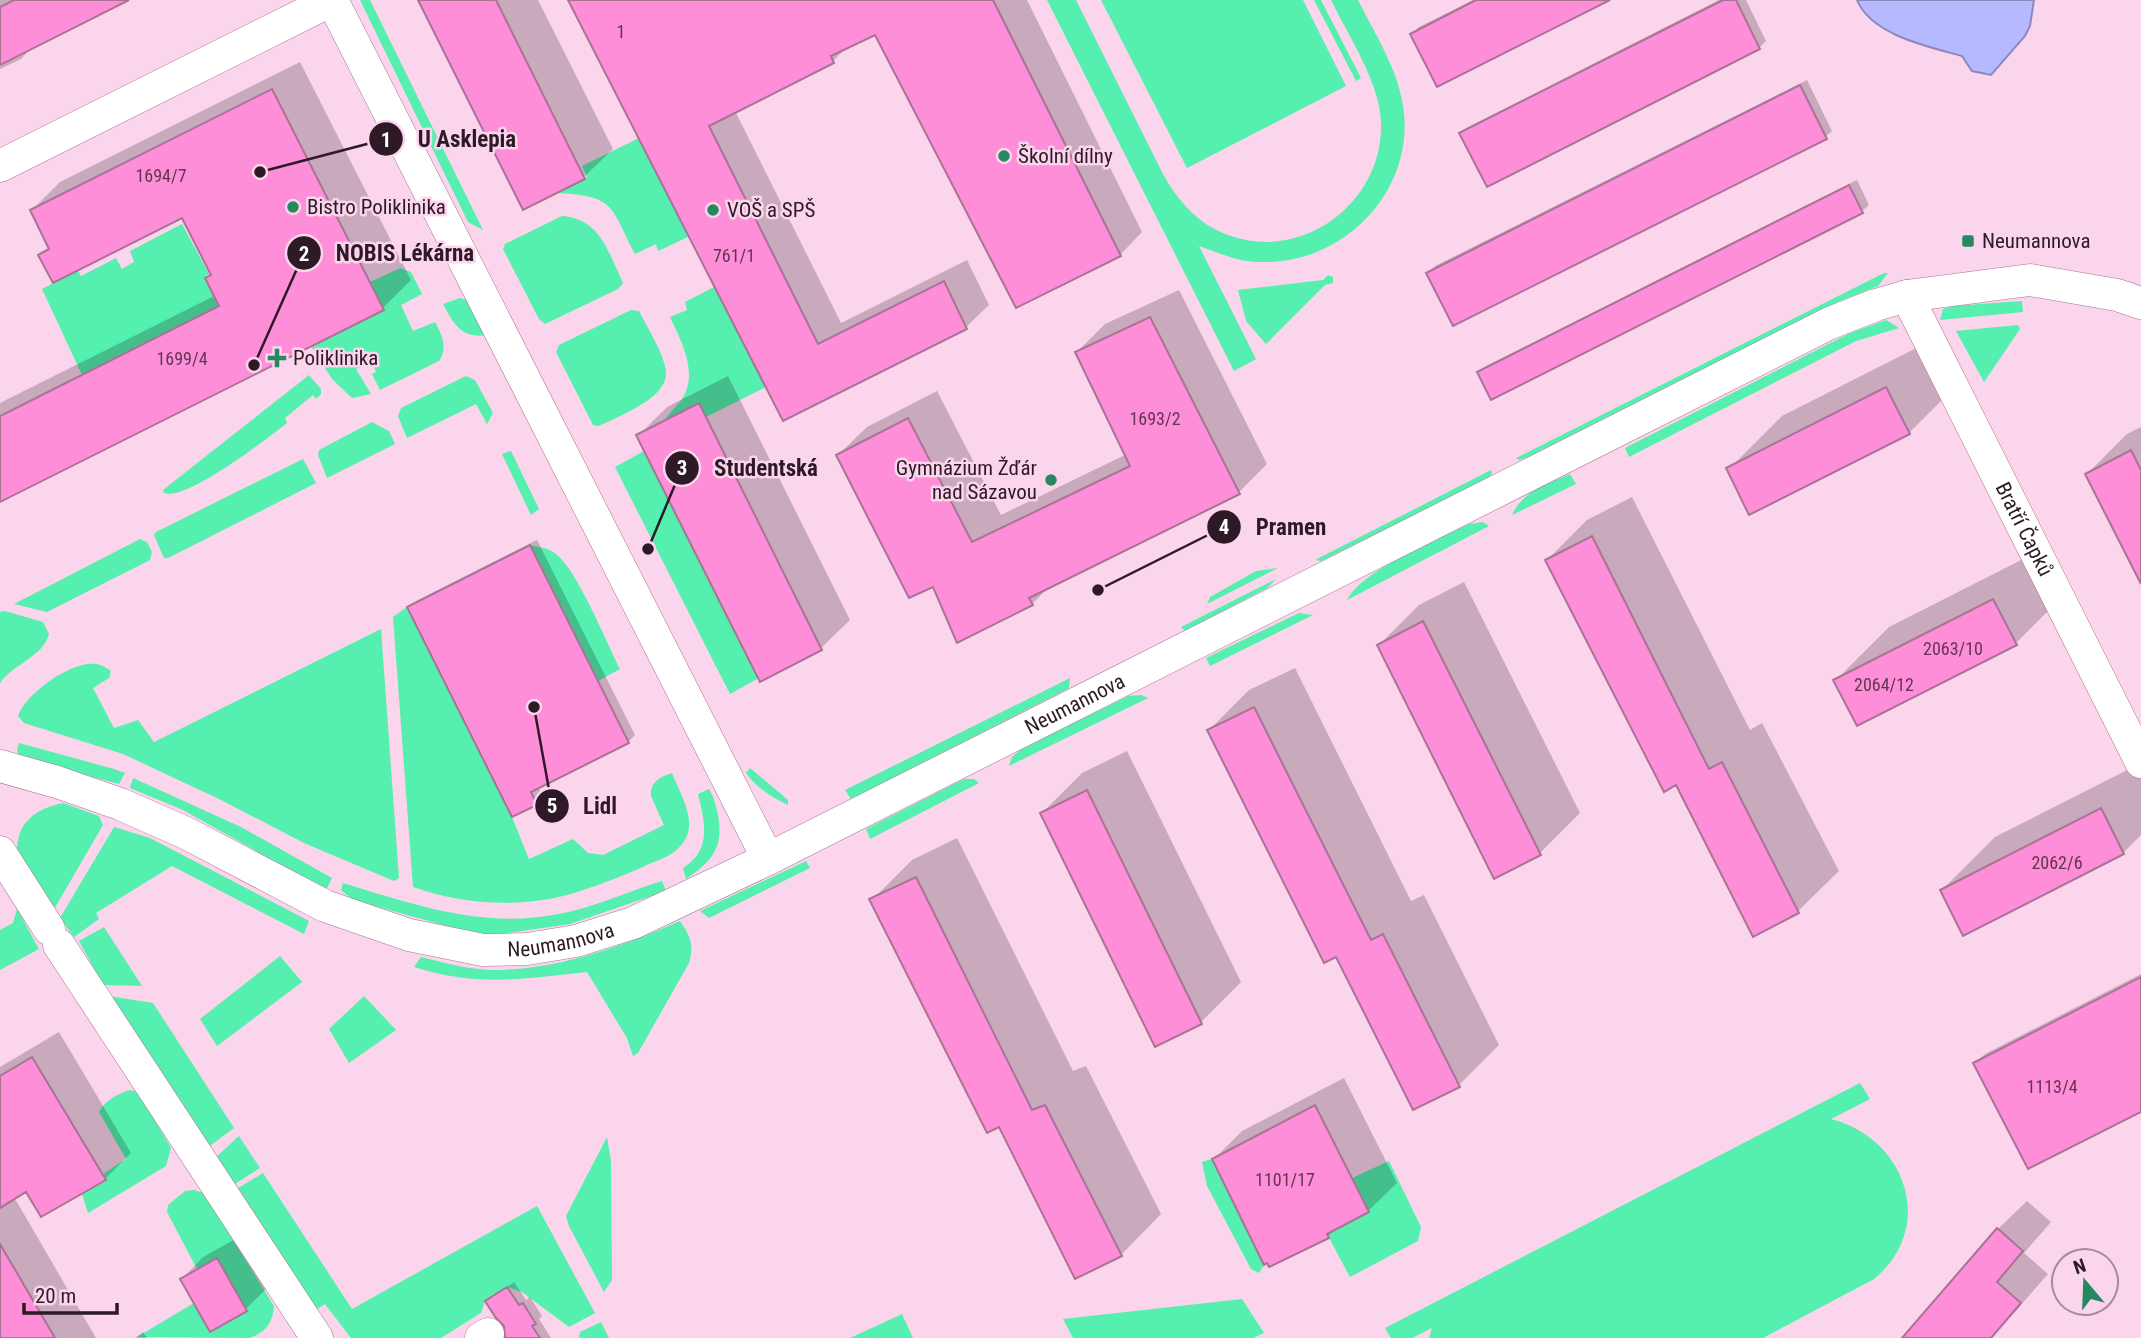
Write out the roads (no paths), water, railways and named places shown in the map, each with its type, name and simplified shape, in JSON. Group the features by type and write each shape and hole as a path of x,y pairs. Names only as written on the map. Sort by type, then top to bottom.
{"street":[{"path":"0,166 332,0 768,859"},
{"name":"Neumannova","path":"0,766 23,771 107,800 186,833 325,906 409,935 483,950 576,942 633,923 768,859 1830,323 1907,296 2030,280 2117,295 2141,303"},
{"name":"Bratří Čapků","path":"1907,296 2141,762"},
{"path":"0,852 317,1338"}],"water":[{"path":"1857,0 2034,0 2030,26 2025,36 1991,75 1972,71 1962,56 1918,44 1888,31 1864,12"}],"place":[{"name":"Školní dílny","path":"1004,156"},
{"name":"U Asklepia","path":"260,172"},
{"name":"Bistro Poliklinika","path":"293,207"},
{"name":"VOŠ a SPŠ","path":"713,210"},
{"name":"Neumannova","path":"1968,241"},
{"name":"Poliklinika","path":"277,358"},
{"name":"NOBIS Lékárna","path":"254,365"},
{"name":"Gymnázium Žďár nad Sázavou","path":"1051,480"},
{"name":"Studentská","path":"648,549"},
{"name":"Pramen","path":"1098,590"},
{"name":"Lidl","path":"534,707"}]}
